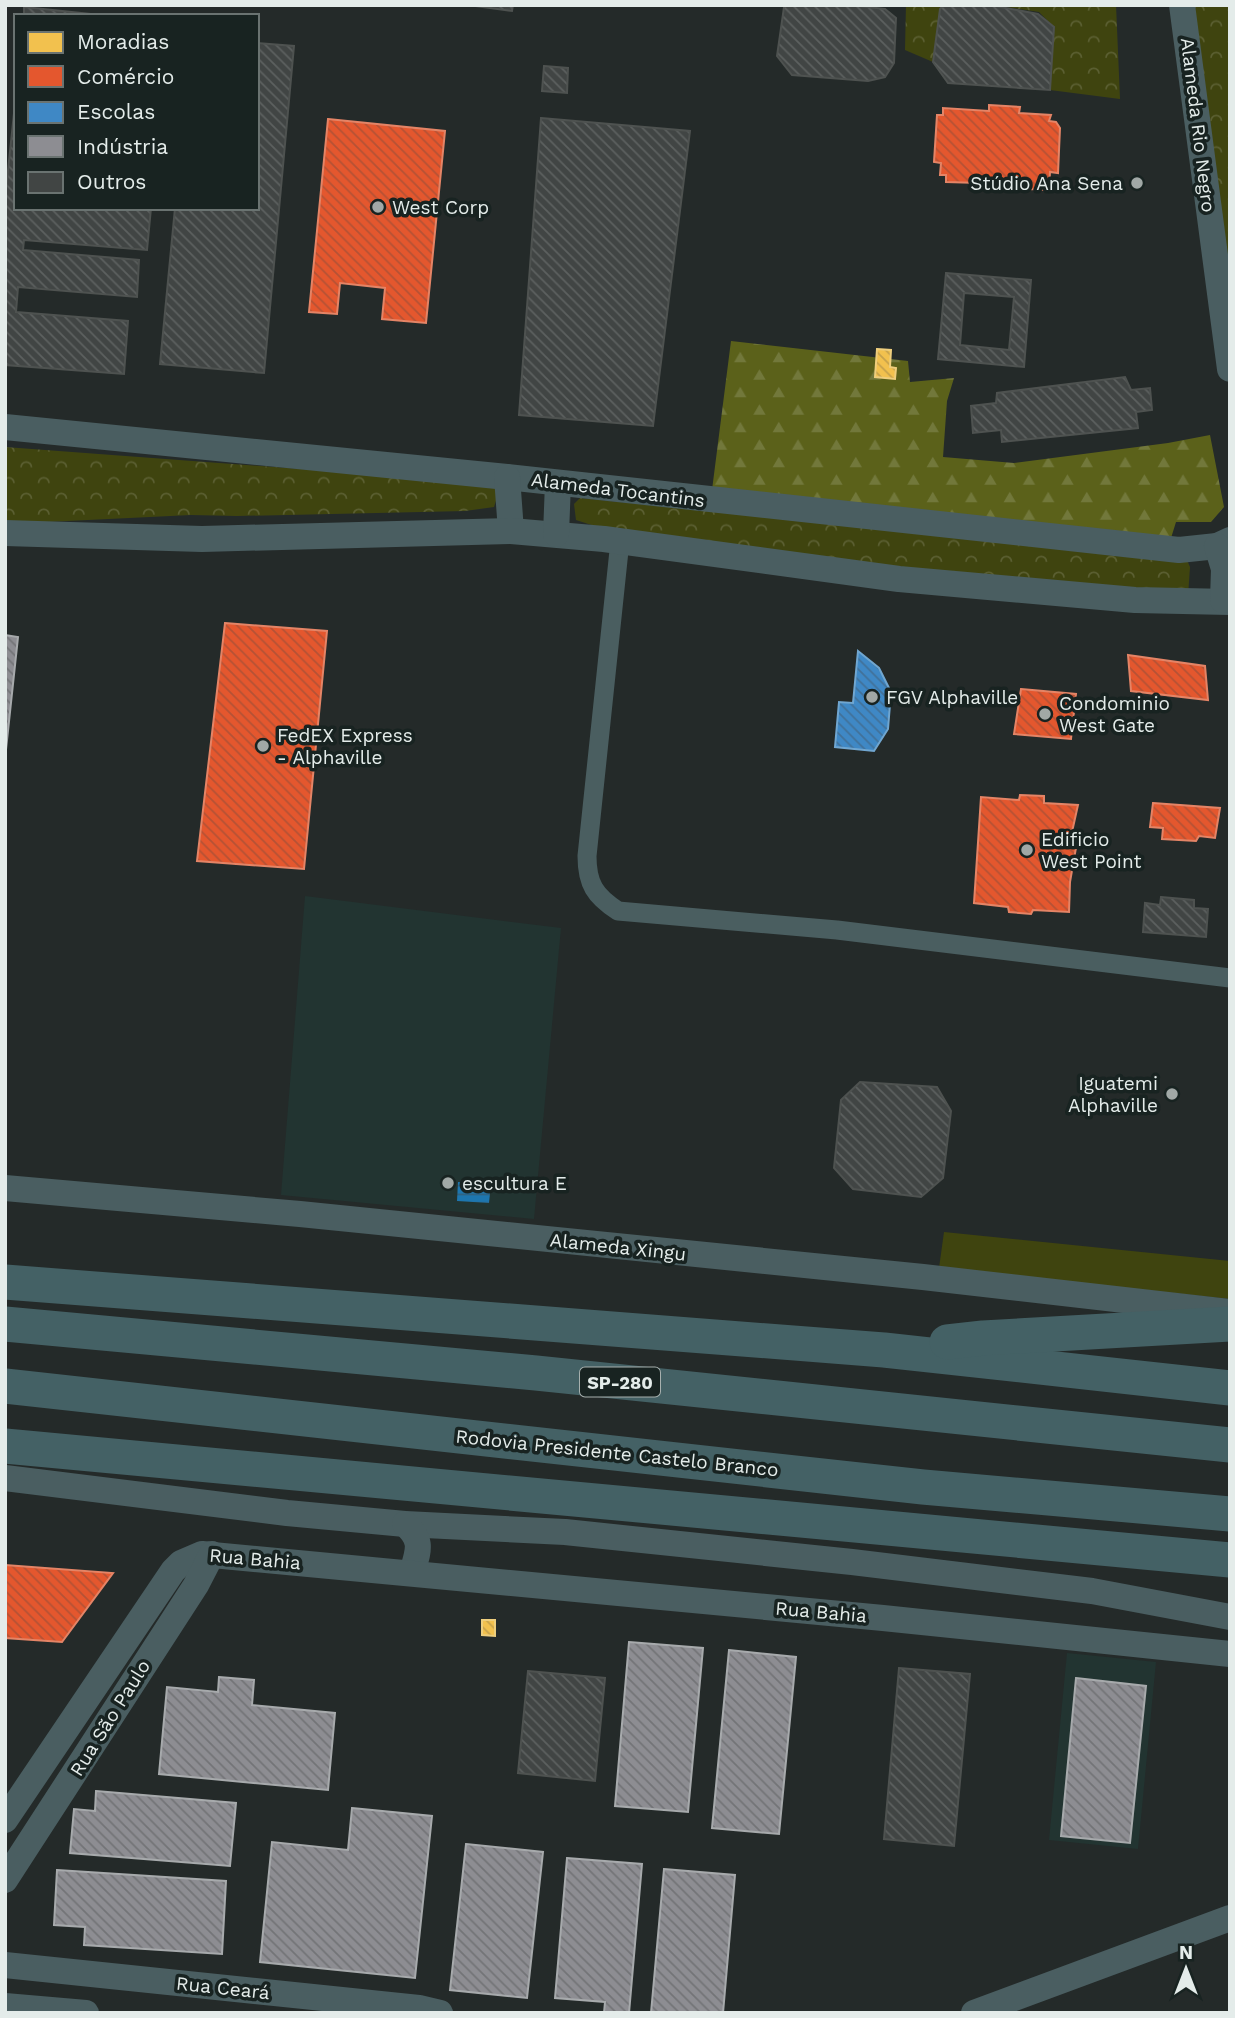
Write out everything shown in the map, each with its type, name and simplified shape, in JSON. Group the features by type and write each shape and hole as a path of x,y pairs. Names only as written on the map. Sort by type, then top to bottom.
{"highway":[{"path":"5,1282 884,1350 1230,1388"},
{"name":"SP-280","path":"5,1324 523,1371 1230,1445"},
{"path":"884,1350 983,1338 1230,1324"},
{"name":"Rodovia Presidente Castelo Branco","path":"5,1386 923,1487 1230,1514"},
{"path":"5,1446 1230,1560"},
{"path":"1190,1556 1230,1567"}],"main road":[{"name":"Alameda Rio Negro","path":"1182,5 1230,369"},
{"name":"Alameda Tocantins","path":"5,427 507,477 1179,550 1224,543"},
{"path":"507,477 511,531"},
{"path":"556,534 558,483"},
{"path":"5,533 202,538 511,531 620,541 899,579 1135,600 1226,601 1224,543"},
{"name":"Alameda Xingu","path":"5,1188 288,1213 1230,1312"},
{"path":"5,1478 287,1513 405,1524 565,1532 715,1547 1092,1591 1230,1616"},
{"path":"405,1524 416,1534 419,1547 412,1573"},
{"name":"Rua Bahia","path":"157,1594 173,1571 191,1557 212,1554 896,1619 1230,1654"},
{"name":"Rua São Paulo","path":"5,1880 196,1585 212,1554"},
{"path":"173,1571 196,1585"},
{"name":"Rua São Paulo","path":"5,1820 157,1594"},
{"path":"974,2013 1230,1918"},
{"path":"1023,2013 1230,1937"},
{"name":"Rua Ceará","path":"5,1965 240,2001 419,2008 440,2013"},
{"path":"5,2006 86,2013"}],"street":[{"path":"620,541 587,856 589,879 602,901 618,911 837,930 1230,978"}],"shaded area":[{"path":"305,896 561,928 534,1219 281,1195"},
{"path":"1067,1653 1156,1662 1138,1849 1049,1840"}],"green space":[{"path":"906,5 944,5 940,9 933,62 905,50"},
{"path":"993,5 1116,5 1120,99 1050,90 1054,27 1039,12"},
{"path":"1192,5 1230,5 1230,282"},
{"path":"731,341 908,361 910,382 954,378 947,401 943,457 1014,463 1210,435 1224,507 1211,522 1176,522 1171,538 712,490"},
{"path":"5,447 501,484 494,507 465,511 191,515 5,524"},
{"path":"580,498 1187,560 1190,567 1188,596 963,578 601,528 576,520 574,504"},
{"path":"944,1232 1230,1261 1230,1299 939,1268"}],"water":[{"path":"458,1182 491,1184 489,1203 457,1201"}],"building: Moradias":[{"path":"877,349 891,350 890,367 896,368 895,379 875,377"},
{"path":"482,1620 495,1620 495,1636 482,1635"}],"building: Comércio":[{"path":"989,105 1020,107 1019,113 1051,115 1049,121 1056,122 1060,128 1058,173 1050,172 1049,190 1008,188 1009,180 979,178 979,183 946,182 946,175 940,175 941,163 934,162 937,115 943,115 943,108 989,111"},
{"name":"West Corp","path":"328,119 445,131 426,323 382,319 385,288 340,283 337,314 309,312"},
{"name":"FedEX Express - Alphaville","path":"225,623 327,631 304,869 197,861"},
{"path":"1128,655 1205,666 1208,700 1131,691"},
{"name":"Condominio West Gate","path":"1021,689 1076,694 1071,739 1014,734"},
{"name":"Edificio West Point","path":"1020,795 1044,796 1044,803 1078,805 1072,832 1077,842 1070,882 1069,912 1009,912 1008,907 974,903 981,797 1019,800"},
{"path":"1153,803 1220,808 1215,838 1199,836 1196,841 1162,839 1163,828 1150,827"},
{"path":"5,1565 113,1573 62,1642 5,1638"}],"building: Escolas":[{"name":"FGV Alphaville","path":"858,651 879,668 891,692 888,729 874,751 835,747 839,702 853,703"}],"building: Indústria":[{"path":"5,635 18,637 5,759"},
{"path":"629,1642 703,1648 688,1812 615,1806"},
{"path":"729,1650 796,1657 779,1834 712,1828"},
{"path":"219,1677 254,1680 252,1705 335,1713 328,1790 159,1774 167,1687 218,1692"},
{"path":"1076,1678 1146,1686 1130,1843 1061,1836"},
{"path":"96,1791 236,1803 230,1866 70,1853 74,1809 95,1811"},
{"path":"352,1808 432,1816 415,1978 260,1962 272,1842 348,1850"},
{"path":"466,1844 543,1852 527,1998 450,1990"},
{"path":"567,1858 642,1864 629,2013 604,2013 605,2002 555,1998"},
{"path":"664,1869 735,1875 723,2013 651,2013"},
{"path":"57,1870 226,1881 222,1954 84,1945 85,1927 54,1925"}],"building: Outros":[{"path":"468,5 513,5 512,11"},
{"path":"850,5 885,9 896,18 894,63 885,77 868,81 792,75 777,56 784,7"},
{"path":"944,5 990,5 1038,14 1054,27 1050,90 948,83 933,62 940,9"},
{"path":"24,7 91,14 24,14"},
{"path":"259,43 294,46 264,373 160,364 175,210 259,210"},
{"path":"544,66 568,68 567,93 542,91"},
{"path":"14,113 14,210 151,210 147,250 24,240 23,250 139,260 137,297 18,287 16,312 128,321 124,374 5,365 5,199"},
{"path":"541,118 690,131 653,426 519,415"},
{"path":"946,273 1031,280 1024,367 938,359","holes":["964,293 1014,297 1009,350 960,345"]},
{"path":"1125,377 1131,390 1150,388 1152,410 1136,412 1138,428 1002,442 1001,430 973,433 971,406 996,403 997,393"},
{"path":"1161,897 1194,900 1194,908 1208,909 1206,937 1143,932 1145,903 1160,905"},
{"path":"860,1082 937,1087 951,1111 943,1178 921,1197 853,1189 834,1168 841,1100"},
{"path":"899,1668 970,1674 954,1846 884,1839"},
{"path":"528,1671 605,1678 595,1781 518,1773"}],"place":[{"name":"Stúdio Ana Sena","path":"1137,183"},
{"name":"West Corp","path":"378,207"},
{"name":"FGV Alphaville","path":"872,697"},
{"name":"Condominio West Gate","path":"1045,714"},
{"name":"FedEX Express - Alphaville","path":"263,746"},
{"name":"Edificio West Point","path":"1027,850"},
{"name":"Iguatemi Alphaville","path":"1172,1094"},
{"name":"escultura E","path":"448,1183"}]}
